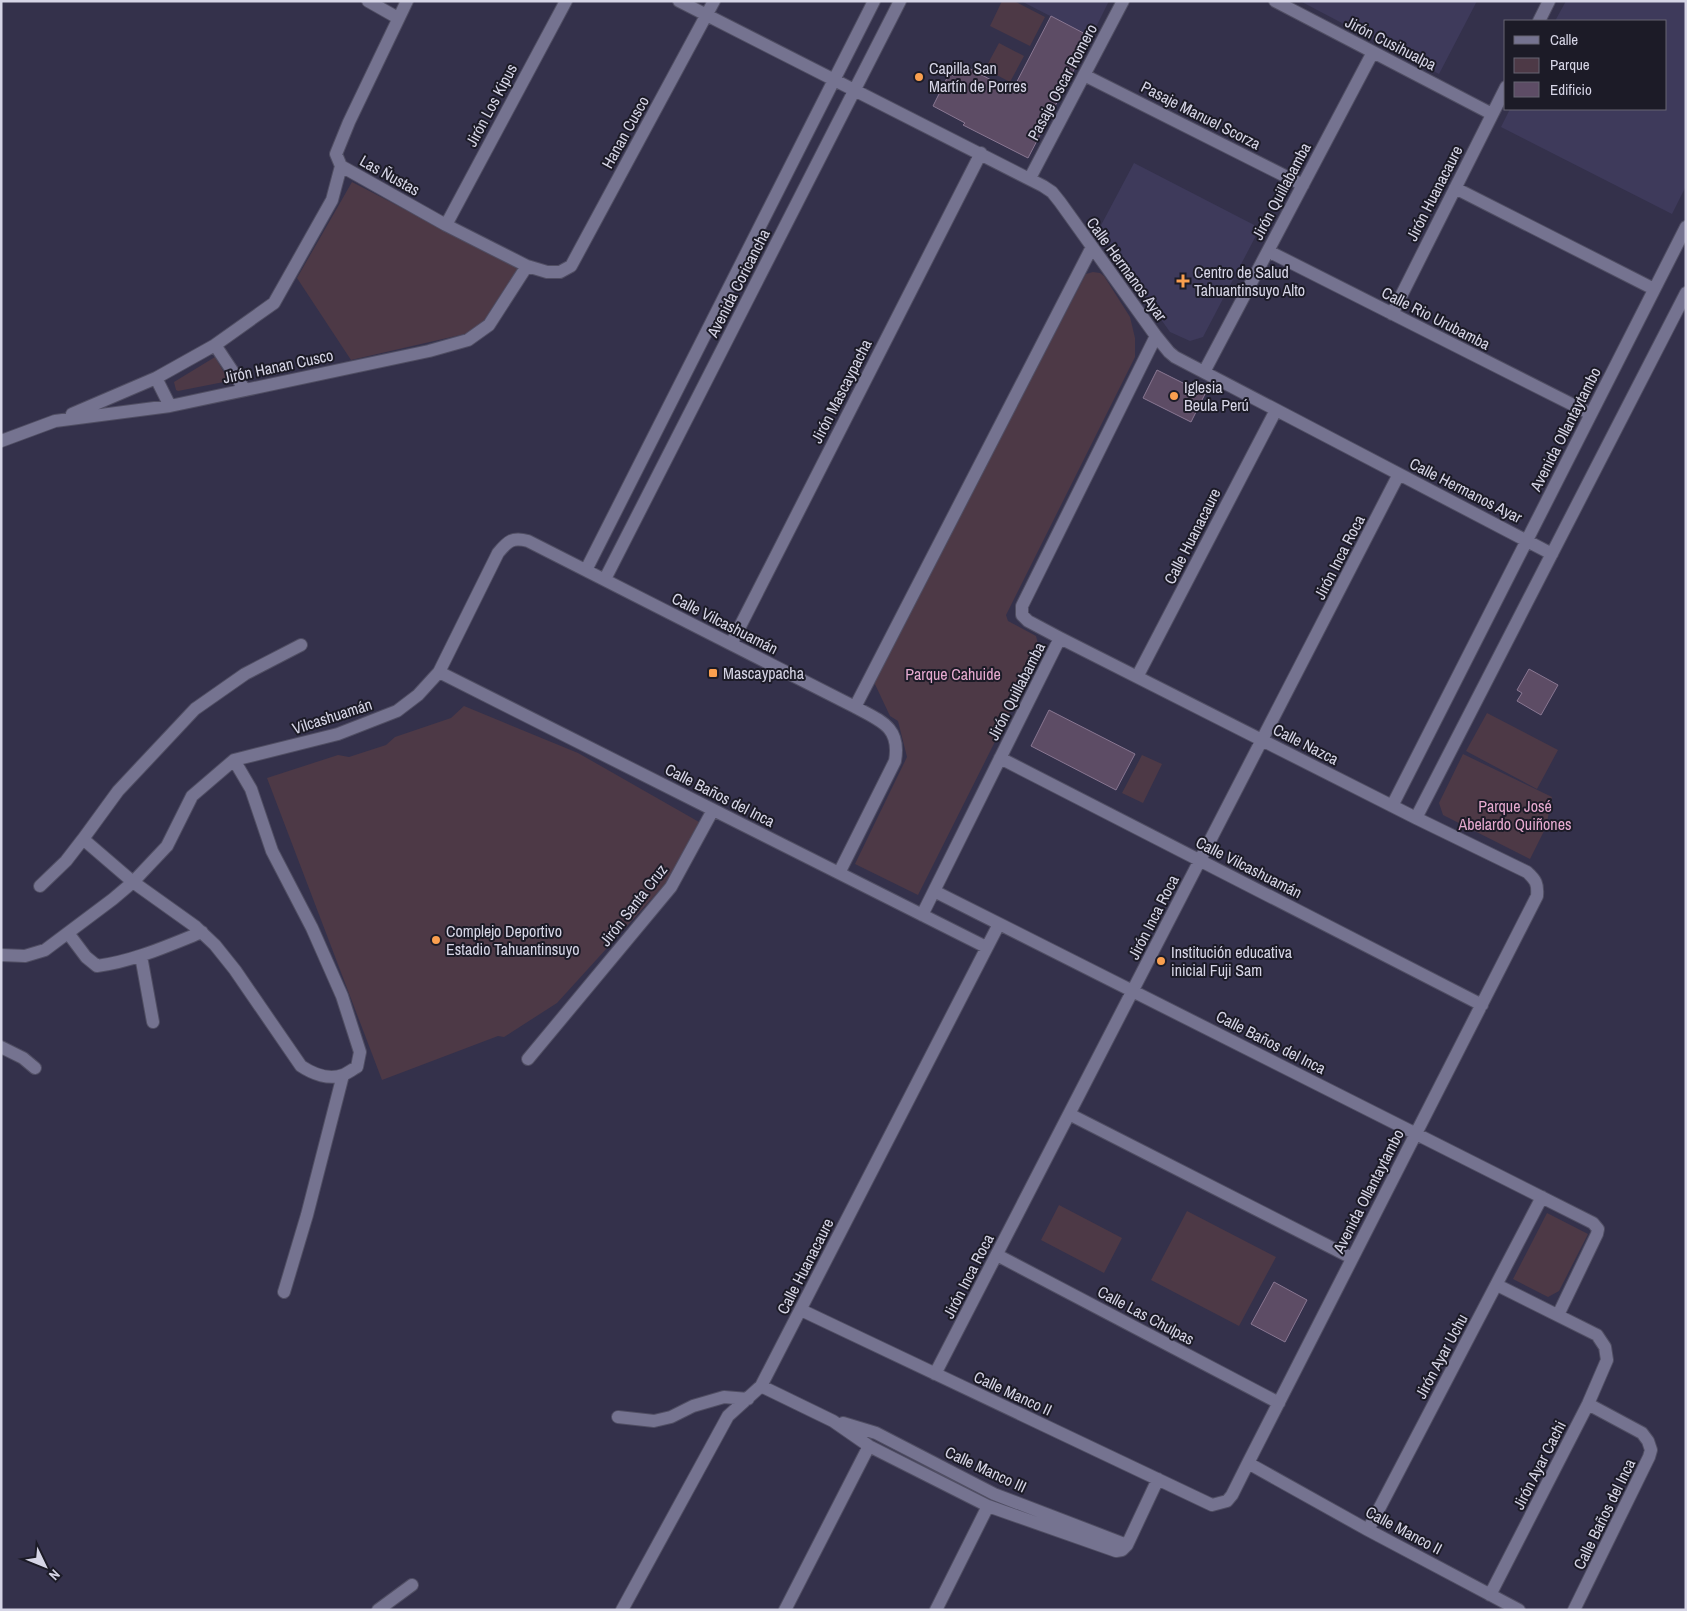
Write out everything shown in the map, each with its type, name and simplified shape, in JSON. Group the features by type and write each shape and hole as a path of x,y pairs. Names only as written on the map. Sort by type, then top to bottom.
{"street":[{"path":"368,1 398,18"},
{"name":"Las Ñustas","path":"407,1 339,146 336,154 341,166 446,225 526,266 547,272 560,272"},
{"name":"Jirón Los Kipus","path":"446,225 566,1"},
{"name":"Calle Hermanos Ayar","path":"679,1 1030,178 1052,192 1156,336 1175,357 1552,554"},
{"name":"Hanan Cusco","path":"560,272 571,266 714,1"},
{"name":"Avenida Coricancha","path":"586,570 874,1"},
{"name":"Avenida Coricancha","path":"605,579 900,1"},
{"name":"Pasaje Oscar Romero","path":"1030,178 1123,1"},
{"name":"Jirón Cusihualpa","path":"1275,1 1492,114"},
{"path":"1540,20 1549,1"},
{"name":"Jirón Quillabamba","path":"1204,372 1373,52"},
{"name":"Pasaje Manuel Scorza","path":"1084,75 1303,185"},
{"name":"Jirón Huanacaure","path":"1392,314 1504,91"},
{"name":"Jirón Mascaypacha","path":"731,644 981,153"},
{"path":"55,421 156,378 215,344 274,303 332,200 341,166"},
{"path":"1455,188 1654,289"},
{"name":"Avenida Ollantaytambo","path":"1392,806 1686,227"},
{"path":"855,707 1092,247"},
{"name":"Calle Rio Urubamba","path":"1268,251 1590,414"},
{"name":"Jirón Hanan Cusco","path":"1,441 55,421 170,406 429,351 468,340 489,324 526,266"},
{"path":"1416,818 1686,293"},
{"name":"Jirón Quillabamba","path":"922,915 1060,638 1028,621 1022,615 1022,606 1156,336"},
{"path":"215,344 244,390"},
{"path":"156,378 170,406"},
{"name":"Calle Huanacaure","path":"1137,677 1276,410"},
{"name":"Jirón Inca Roca","path":"936,1374 1400,474"},
{"name":"Calle Vilcashuamán","path":"508,542 518,538 528,541 855,707 882,722 891,730 896,738 897,750 895,761 839,873"},
{"name":"Vilcashuamán","path":"1,955 25,956 45,950 113,899 133,882 167,846 192,796 234,760 338,734 397,711 418,695 439,672 498,552 508,542"},
{"name":"Calle Nazca","path":"1060,638 1527,872 1536,880"},
{"path":"40,886 66,860 118,791 195,709 245,674 300,645"},
{"name":"Calle Baños del Inca","path":"439,672 986,947"},
{"name":"Calle Vilcashuamán","path":"1000,758 1482,1005"},
{"path":"83,839 133,882 202,932 216,945 301,1066 325,1076 343,1075 357,1067 360,1052 342,996 312,928 272,851 250,789 234,760"},
{"name":"Jirón Santa Cruz","path":"528,1058 671,888 713,810"},
{"name":"Avenida Ollantaytambo","path":"1212,1505 1227,1501 1232,1495 1537,896 1538,886 1536,880"},
{"name":"Calle Baños del Inca","path":"934,891 1593,1223 1598,1230 1598,1234 1558,1315"},
{"name":"Calle Huanacaure","path":"622,1610 728,1416 761,1386 999,924"},
{"path":"68,933 86,957 97,966 117,964 202,932"},
{"path":"141,956 153,1022"},
{"path":"1,1047 23,1058 35,1068"},
{"path":"284,1292 308,1215 343,1075"},
{"path":"1070,1114 1352,1258"},
{"name":"Jirón Ayar Uchu","path":"1368,1530 1542,1197"},
{"name":"Calle Las Chulpas","path":"997,1255 1279,1403"},
{"path":"1497,1285 1558,1315"},
{"name":"Calle Manco II","path":"801,1310 1212,1505"},
{"name":"Jirón Ayar Cachi","path":"1490,1595 1588,1404 1607,1360 1605,1347 1597,1335 1558,1315"},
{"name":"Calle Manco III","path":"761,1386 833,1421 869,1446 988,1506 1116,1551 1122,1550 1128,1545 994,1494 876,1433 833,1421"},
{"path":"618,1417 654,1420 671,1417 693,1406 724,1397 748,1399"},
{"name":"Calle Baños del Inca","path":"1574,1610 1651,1450 1648,1441 1642,1433 1588,1404"},
{"path":"785,1610 869,1446"},
{"name":"Calle Manco II","path":"1248,1463 1368,1530 1519,1610"},
{"path":"1128,1545 1158,1479"},
{"path":"936,1610 988,1506"},
{"path":"378,1610 412,1585"}],"shaded area":[{"path":"1021,1 1109,1 1091,37"},
{"path":"1300,1 1477,1 1439,74"},
{"path":"1566,1 1686,1 1686,186 1672,214 1501,127 1510,110 1667,110 1667,20 1556,20"},
{"name":"Centro de Salud Tahuantinsuyo Alto","path":"1134,163 1260,228 1203,337 1190,341 1170,332 1098,231"}],"green space":[{"path":"1002,1 1014,1 1045,17 1030,46 990,26"},
{"path":"999,43 1024,56 1010,82 985,69"},
{"path":"352,182 518,268 481,325 469,333 351,360 297,278"},
{"name":"Parque Cahuide","path":"1093,272 1104,276 1130,317 1135,338 1135,357 1006,615 1008,621 1036,636 1040,652 918,895 855,864 907,757 898,721 890,716 873,680 1086,274"},
{"path":"215,357 229,381 176,390 174,382"},
{"name":"Complejo Deportivo Estadio Tahuantinsuyo","path":"464,706 578,753 699,822 667,882 557,1003 504,1037 498,1036 382,1080 267,778 338,755 349,757 386,745 395,737 451,718"},
{"path":"1487,713 1558,750 1537,789 1466,751"},
{"name":"Parque José Abelardo Quiñones","path":"1463,754 1552,797 1546,827 1530,859 1443,815 1439,803"},
{"path":"1142,755 1162,764 1143,803 1122,793"},
{"path":"1059,1205 1122,1238 1104,1273 1041,1240"},
{"path":"1187,1211 1276,1257 1239,1326 1151,1280"},
{"path":"1547,1213 1588,1234 1559,1291 1548,1297 1513,1279"}],"building":[{"path":"1051,16 1091,37 1028,158 963,125 965,123 933,106 949,74 954,76 961,64 1012,91"},
{"name":"Iglesia Beula Perú","path":"1157,370 1205,394 1191,422 1143,398"},
{"path":"1529,669 1558,685 1541,715 1517,701 1522,693 1517,690"},
{"path":"1049,710 1135,754 1116,790 1031,746"},
{"path":"1274,1282 1307,1300 1285,1342 1251,1324"}],"place":[{"name":"Capilla San Martín de Porres","path":"919,77"},
{"name":"Centro de Salud Tahuantinsuyo Alto","path":"1183,281"},
{"name":"Iglesia Beula Perú","path":"1174,396"},
{"name":"Mascaypacha","path":"713,673"},
{"name":"Complejo Deportivo Estadio Tahuantinsuyo","path":"436,940"},
{"name":"Institución educativa inicial Fuji Sam","path":"1161,961"}]}
